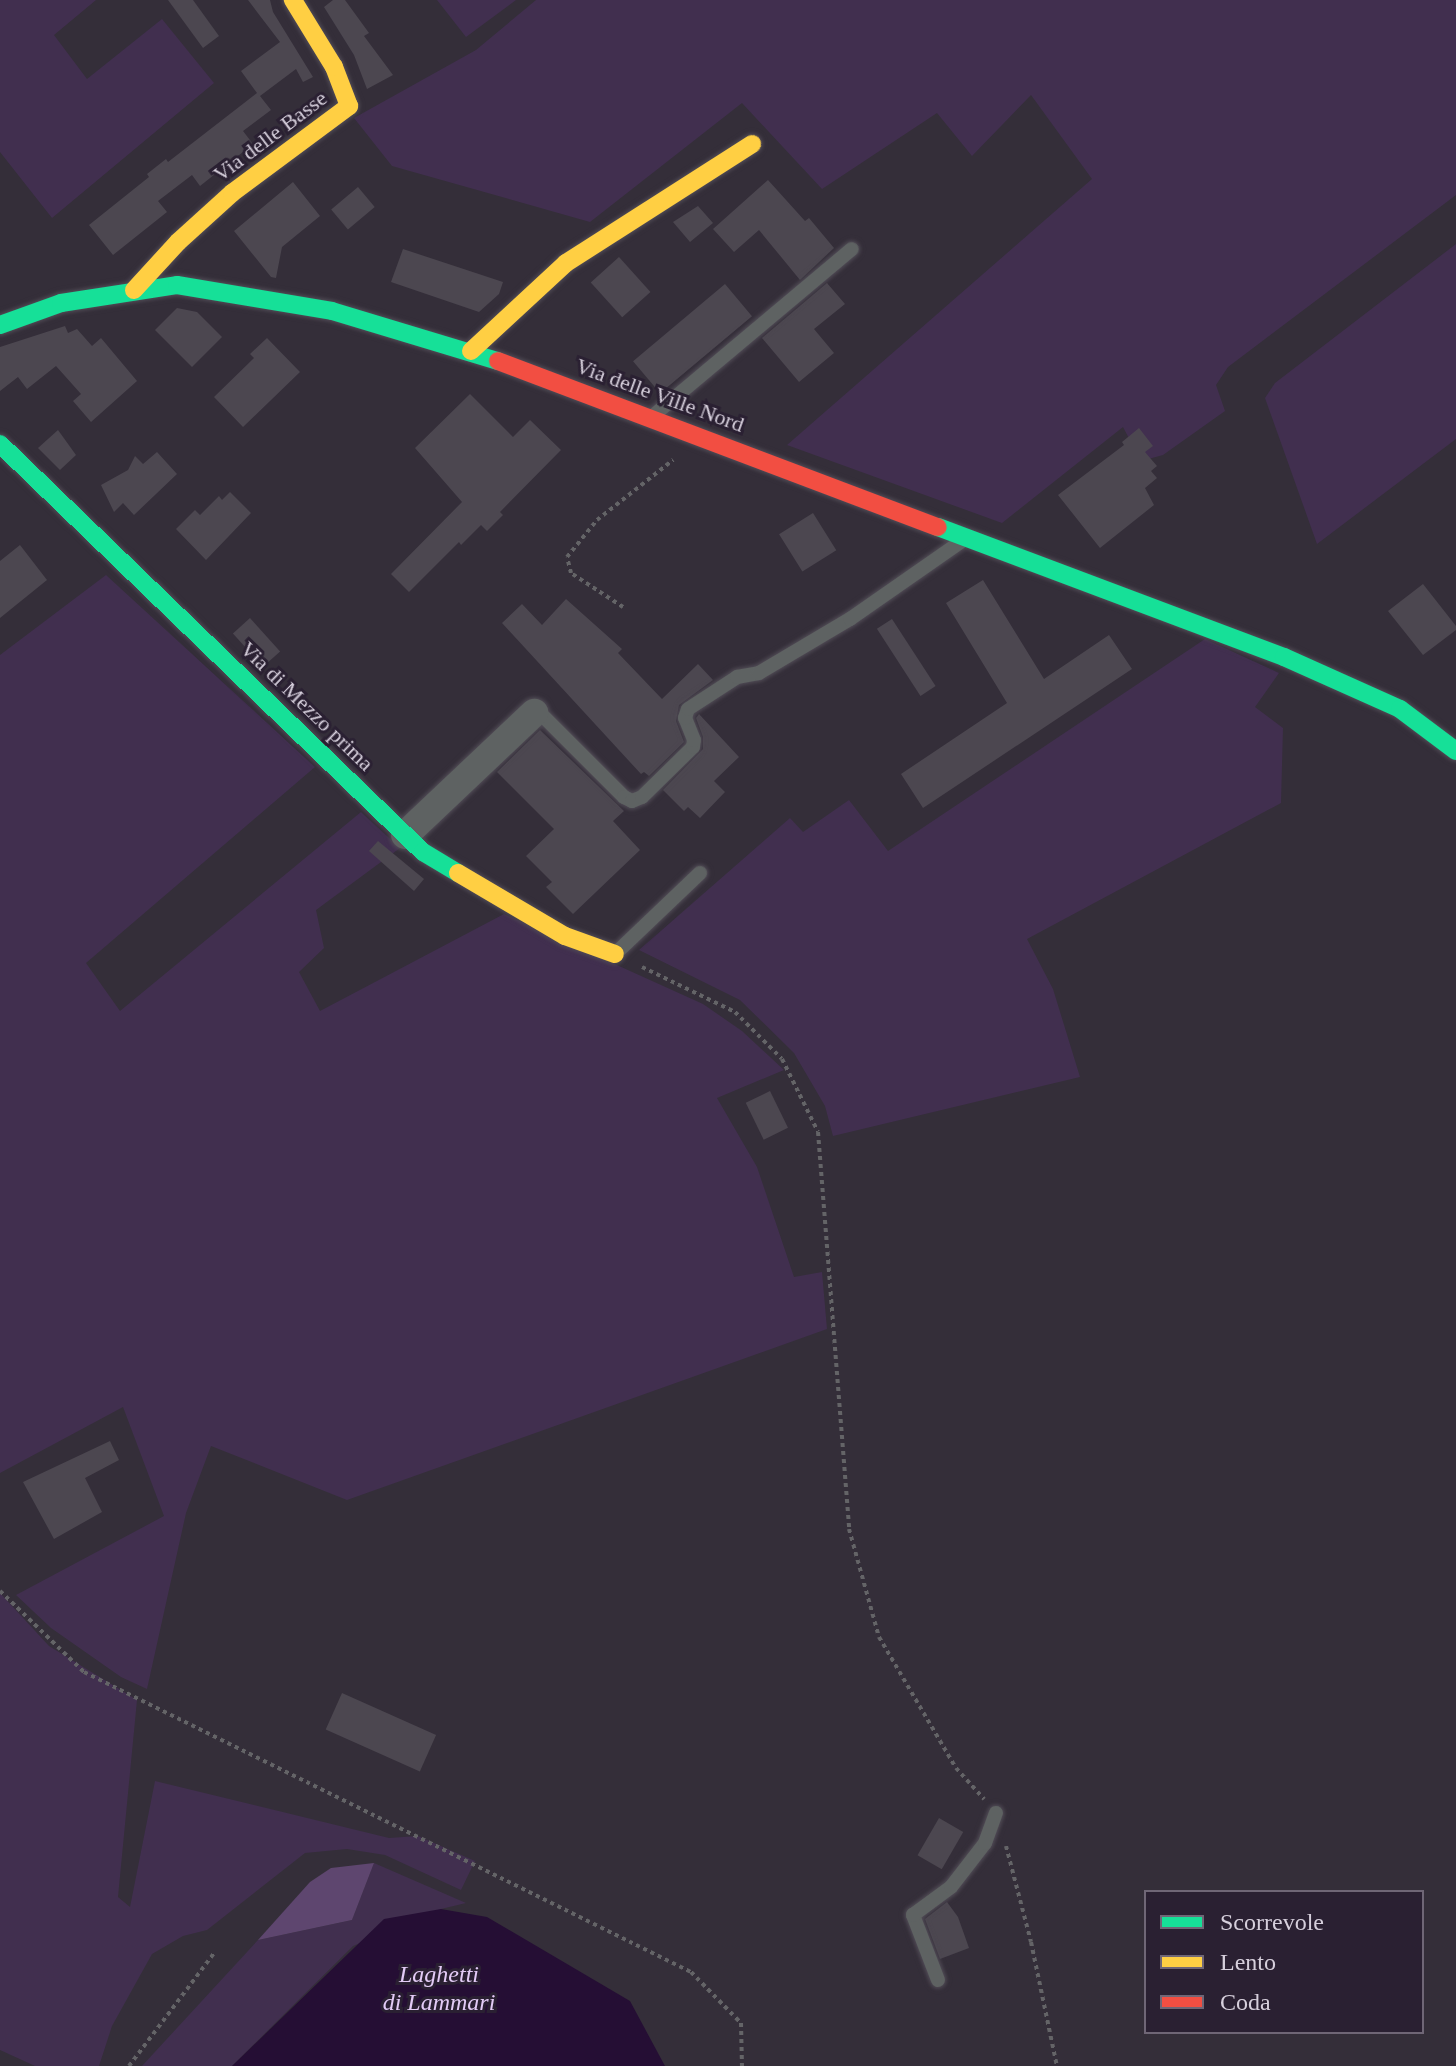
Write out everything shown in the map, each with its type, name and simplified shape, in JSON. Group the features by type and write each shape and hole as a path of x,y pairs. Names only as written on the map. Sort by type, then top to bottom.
{"street":[{"name":"Via delle Basse","path":"134,290 178,242 232,193 349,106 334,67 293,0"},
{"path":"471,351 566,263 752,144"},
{"name":"Via delle Ville Nord","path":"0,325 61,303 177,285 322,309 471,351 1284,657 1400,709 1456,751"},
{"name":"Via di Mezzo prima","path":"0,444 423,852 565,936 615,954"},
{"path":"405,835 534,713"}],"lane":[{"path":"650,418 852,249"},
{"path":"534,713 542,715 624,797 632,801 642,797 693,747 694,740 685,718 688,709 737,677 759,673 850,619 969,536"},
{"path":"615,954 700,873"},
{"path":"938,1980 913,1915 951,1887 985,1843 996,1813"}],"path":[{"path":"623,607 571,573 567,557 597,520 681,454 696,434"},
{"path":"615,954 735,1012 782,1059 818,1132 849,1529 879,1637 956,1768 996,1813 1031,1942 1057,2066"},
{"path":"0,1591 84,1672 691,1972 741,2023 742,2066"},
{"path":"129,2066 214,1953"}],"shaded area":[{"path":"0,0 96,0 54,35 87,79 162,19 214,83 52,218 0,152"},
{"path":"437,0 516,0 466,37"},
{"path":"536,0 1456,0 1456,195 1228,367 1216,385 1225,411 1163,455 1141,461 1123,427 1002,523 787,445 1092,179 1031,95 972,156 937,113 822,189 742,103 590,222 392,166 354,118 476,50"},
{"path":"1456,244 1456,439 1317,544 1265,398 1275,383"},
{"path":"106,575 315,767 86,963 120,1011 361,812 400,848 316,910 324,948 299,972 320,1011 504,914 703,1004 742,1031 784,1070 717,1098 757,1167 794,1277 822,1272 827,1329 347,1500 211,1446 186,1513 147,1689 121,1677 51,1628 16,1595 164,1516 123,1407 0,1473 0,655"},
{"path":"1205,639 1279,673 1255,707 1283,728 1281,803 1027,939 1053,989 1080,1077 833,1136 825,1106 794,1053 740,1000 639,950 790,818 803,832 849,800 888,851"},
{"path":"0,1593 49,1646 137,1700 118,1897 130,1907 155,1781 389,1838 418,1836 475,1861 461,1890 385,1855 347,1849 305,1853 207,1930 183,1936 152,1954 112,2026 99,2066 35,2066 0,2050"},
{"path":"374,1863 466,1903 441,1909 353,1946 232,2066 142,2066 258,1940 352,1920"},
{"path":"374,1863 352,1920 258,1940 310,1882 331,1868"}],"water":[{"name":"Laghetti di Lammari","path":"441,1909 487,1917 630,2001 665,2066 232,2066 384,1919"}],"building":[{"path":"168,0 193,0 219,36 203,48"},
{"path":"248,0 270,0 273,12 313,77 303,82 296,69 260,96 271,110 243,131 253,144 200,186 192,175 158,201 167,212 113,255 89,225 149,177 147,174 166,159 168,162 257,93 241,71 280,42"},
{"path":"333,0 345,0 369,33 364,36 393,75 367,89 354,55 324,7"},
{"path":"768,180 805,221 809,218 834,248 800,280 759,230 734,252 713,229"},
{"path":"293,182 320,216 282,247 276,278 271,277 234,231"},
{"path":"358,187 375,207 348,229 331,209"},
{"path":"698,206 713,223 690,242 673,222"},
{"path":"403,249 503,282 499,294 479,312 391,282"},
{"path":"619,257 650,292 622,317 591,282"},
{"path":"827,283 845,304 814,329 834,353 799,382 762,338"},
{"path":"725,284 752,316 660,393 633,361"},
{"path":"177,308 197,312 222,337 192,367 155,330"},
{"path":"65,326 68,333 77,329 92,346 101,338 137,381 91,422 73,401 81,394 56,366 27,389 18,377 0,391 0,347"},
{"path":"267,338 300,372 243,427 214,397 254,358 250,354"},
{"path":"470,394 513,437 530,420 561,450 500,512 503,515 487,531 481,525 461,545 459,542 409,592 391,574 462,502 415,448"},
{"path":"1139,428 1153,446 1145,452 1157,466 1151,471 1157,478 1145,488 1154,505 1100,548 1058,495 1124,445 1122,442"},
{"path":"58,430 76,455 60,470 38,448"},
{"path":"157,452 177,474 134,515 123,503 114,512 101,485 128,470 135,456 143,464"},
{"path":"230,492 251,513 206,560 176,529 195,510 200,515 219,496 222,500"},
{"path":"813,513 836,550 802,572 779,534"},
{"path":"20,545 47,580 0,618 0,561"},
{"path":"983,580 1044,679 1109,635 1132,669 923,808 901,774 1007,703 946,603"},
{"path":"1423,584 1456,630 1423,655 1388,611"},
{"path":"566,599 622,649 618,653 662,699 698,664 713,680 679,705 676,721 684,742 649,776 644,772 641,774 502,623 522,604 542,625"},
{"path":"250,618 280,651 263,667 233,633"},
{"path":"892,619 936,686 920,696 877,629"},
{"path":"699,714 739,757 714,781 725,792 700,818 688,807 684,811 663,790 703,749 703,737 696,718"},
{"path":"540,730 624,811 613,821 640,850 573,914 546,887 552,882 526,856 554,829 497,772"},
{"path":"378,841 424,879 414,891 369,851"},
{"path":"770,1091 788,1128 764,1140 746,1103"},
{"path":"110,1441 119,1460 85,1478 102,1512 54,1539 23,1482"},
{"path":"342,1693 436,1735 420,1771 326,1730"},
{"path":"939,1818 963,1832 942,1869 917,1855"},
{"path":"947,1902 958,1917 969,1948 940,1959 925,1919"}],"traffic: fast":[{"path":"0,325 61,303 177,285 332,311 498,361"},
{"path":"0,444 423,852 458,873"},
{"path":"938,527 1284,657 1400,709 1456,751"}],"traffic: slow":[{"path":"134,290 178,242 232,193 349,106 334,67 293,0"},
{"path":"471,351 566,263 752,144"},
{"path":"458,873 565,936 615,954"}],"traffic: jam":[{"path":"498,361 938,527"}]}
